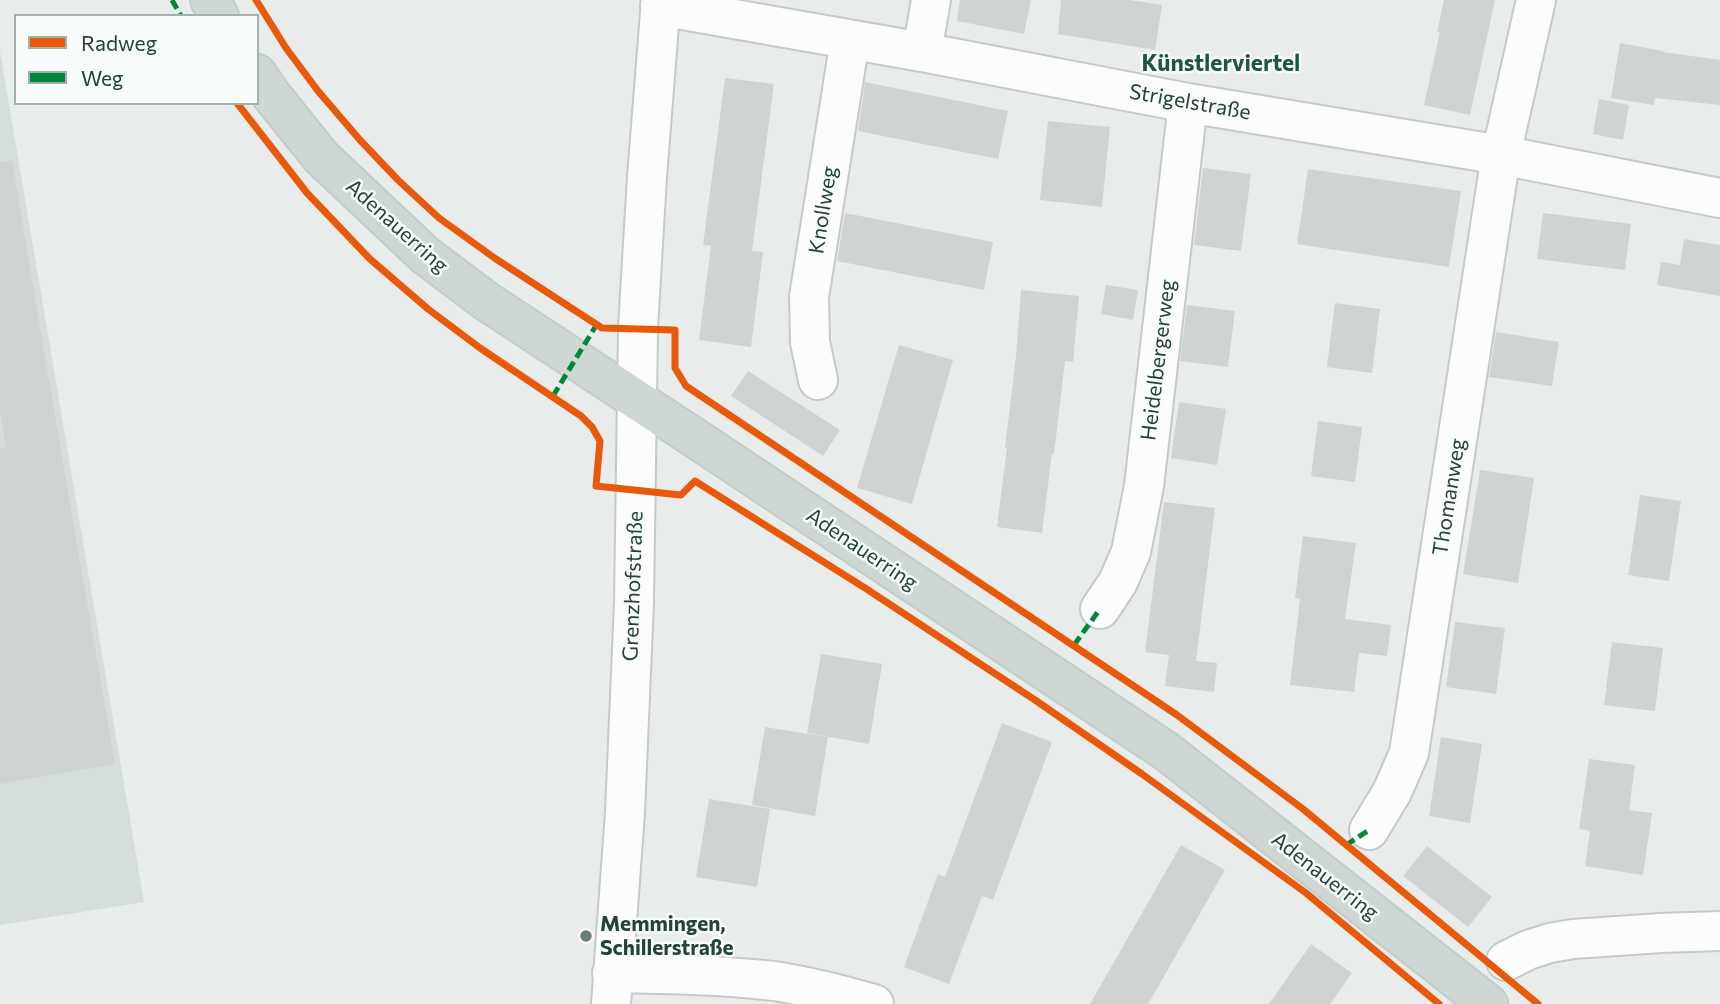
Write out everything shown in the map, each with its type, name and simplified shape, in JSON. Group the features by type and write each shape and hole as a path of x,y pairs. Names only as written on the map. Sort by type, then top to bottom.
{"main road":[{"name":"Adenauerring","path":"259,77 321,157 425,256 486,301 1166,751 1488,1004"}],"street":[{"path":"922,52 931,0"},
{"name":"Thomanweg","path":"1369,830 1392,792 1409,753 1501,155 1536,0"},
{"name":"Strigelstraße","path":"661,3 1188,103 1501,155 1720,198"},
{"name":"Grenzhofstraße","path":"611,988 625,812 634,602 639,310 661,3"},
{"name":"Knollweg","path":"818,380 810,342 809,297 850,40"},
{"name":"Heidelbergerweg","path":"1100,609 1118,582 1131,552 1144,486 1188,103"},
{"path":"1506,961 1550,943 1661,933 1719,923"},
{"path":"611,988 699,975 775,981 824,990 874,1004"}],"shaded area":[{"path":"0,51 144,902 0,925"}],"building":[{"path":"960,0 1031,0 1024,34 957,21"},
{"path":"1061,0 1130,0 1162,5 1155,50 1058,34"},
{"path":"1444,0 1495,0 1470,115 1424,105"},
{"path":"1620,43 1720,60 1720,105 1655,98 1654,105 1611,98"},
{"path":"725,78 774,84 752,251 763,252 751,347 699,340 711,246 703,245"},
{"path":"865,82 1008,111 998,159 858,131"},
{"path":"1599,99 1629,105 1623,140 1593,134"},
{"path":"1048,121 1110,127 1102,207 1040,200"},
{"path":"12,161 115,764 0,784 0,449 6,448 0,410 0,162"},
{"path":"1203,168 1251,174 1241,251 1194,245"},
{"path":"1308,169 1461,191 1449,267 1297,244"},
{"path":"845,213 993,242 984,290 837,261"},
{"path":"1543,213 1631,224 1625,270 1537,259"},
{"path":"1684,239 1720,245 1720,296 1657,285 1661,262 1680,265"},
{"path":"1106,285 1138,290 1133,320 1101,314"},
{"path":"1021,290 1079,296 1073,362 1065,361 1042,533 997,527"},
{"path":"1335,303 1380,309 1372,373 1327,367"},
{"path":"1187,305 1235,311 1228,367 1180,361"},
{"path":"1496,332 1559,342 1552,386 1489,377"},
{"path":"899,345 953,360 912,504 857,488"},
{"path":"748,371 840,430 823,456 731,396"},
{"path":"1179,402 1226,409 1217,465 1171,458"},
{"path":"1318,421 1362,427 1355,482 1311,476"},
{"path":"1480,470 1534,478 1518,583 1463,574"},
{"path":"1640,495 1681,501 1669,581 1628,575"},
{"path":"1164,502 1215,508 1196,661 1217,663 1214,692 1165,686 1169,655 1145,652"},
{"path":"1303,536 1356,543 1345,619 1391,625 1387,656 1359,653 1354,692 1290,685 1300,599 1295,598"},
{"path":"1455,622 1505,628 1496,694 1446,687"},
{"path":"1612,642 1663,648 1655,711 1604,705"},
{"path":"821,654 882,664 869,744 807,733"},
{"path":"1002,723 1052,742 993,900 982,896 949,984 904,967 938,874 945,877"},
{"path":"765,727 828,737 815,816 752,805"},
{"path":"1441,737 1482,744 1470,823 1429,816"},
{"path":"1589,759 1635,765 1629,810 1652,813 1643,875 1585,866 1590,831 1579,829"},
{"path":"709,799 770,809 757,887 696,877"},
{"path":"1181,845 1225,870 1148,1004 1090,1004"},
{"path":"1427,846 1492,897 1468,927 1403,876"},
{"path":"1311,944 1352,973 1330,1004 1269,1004"}],"marked path":[{"path":"172,0 180,14"},
{"path":"553,396 597,324"},
{"path":"1074,645 1100,609"},
{"path":"1346,845 1369,830"}],"cycle path":[{"path":"256,0 286,48 318,91 398,180 439,218 496,259 602,328 675,330 675,368 686,386 1177,715 1303,809 1538,1004"},
{"path":"239,105 307,193 370,259 428,309 480,348 581,416 592,427 600,441 596,486 681,495 695,481 865,588 1142,774 1306,893 1439,1004"}],"place":[{"name":"Memmingen, Schillerstraße","path":"586,936"}],"district":[{"name":"Künstlerviertel","path":"1221,63"}]}
